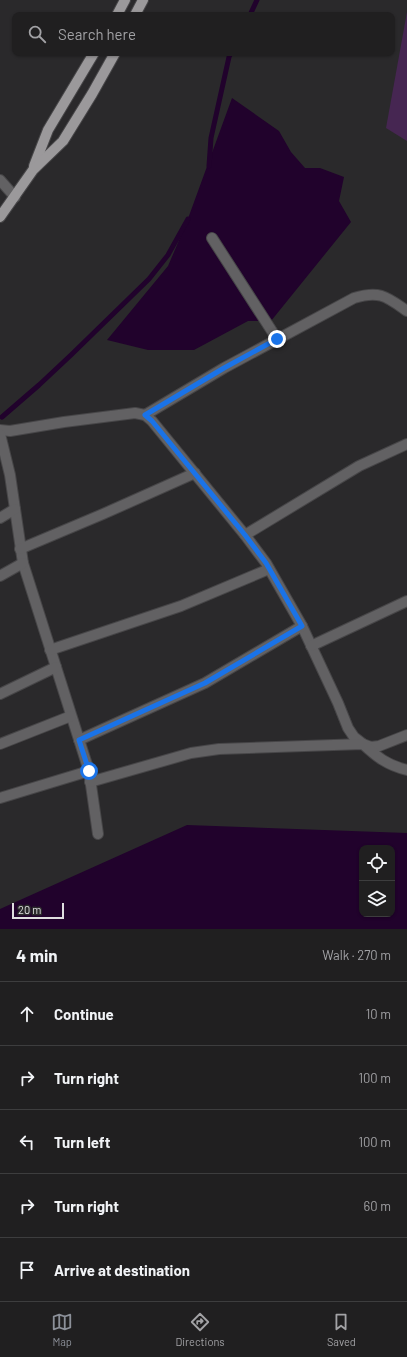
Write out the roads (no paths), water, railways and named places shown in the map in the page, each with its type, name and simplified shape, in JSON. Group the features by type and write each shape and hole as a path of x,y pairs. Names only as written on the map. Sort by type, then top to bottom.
{"main road":[{"path":"118,12 125,0"},
{"path":"137,12 144,0"},
{"path":"33,170 48,130 92,56"},
{"path":"0,217 33,170 63,141 113,56"}],"street":[{"path":"0,180 15,197"},
{"path":"212,238 277,339"},
{"path":"145,415 224,368 354,298 366,294 378,294 391,300 407,311"},
{"path":"0,430 10,431 64,422 135,413 145,415 152,421 245,535 269,569 302,626 348,728 362,744 383,761 393,767 407,770"},
{"path":"0,434 10,475 23,563 89,771 98,834"},
{"path":"245,535 359,466 407,444"},
{"path":"20,549 195,473"},
{"path":"0,518 15,509"},
{"path":"0,576 23,563"},
{"path":"50,650 180,606 269,569"},
{"path":"311,646 407,601"},
{"path":"79,740 205,683 302,626"},
{"path":"0,694 56,667"},
{"path":"0,744 71,716"},
{"path":"90,782 191,753 219,749 362,744 371,747 379,746 407,735"},
{"path":"0,798 89,771"}],"waterway":[{"path":"251,12 257,0"},
{"path":"209,166 211,138 230,56"},
{"path":"2,417 71,355 149,279 168,255 188,219"}]}
